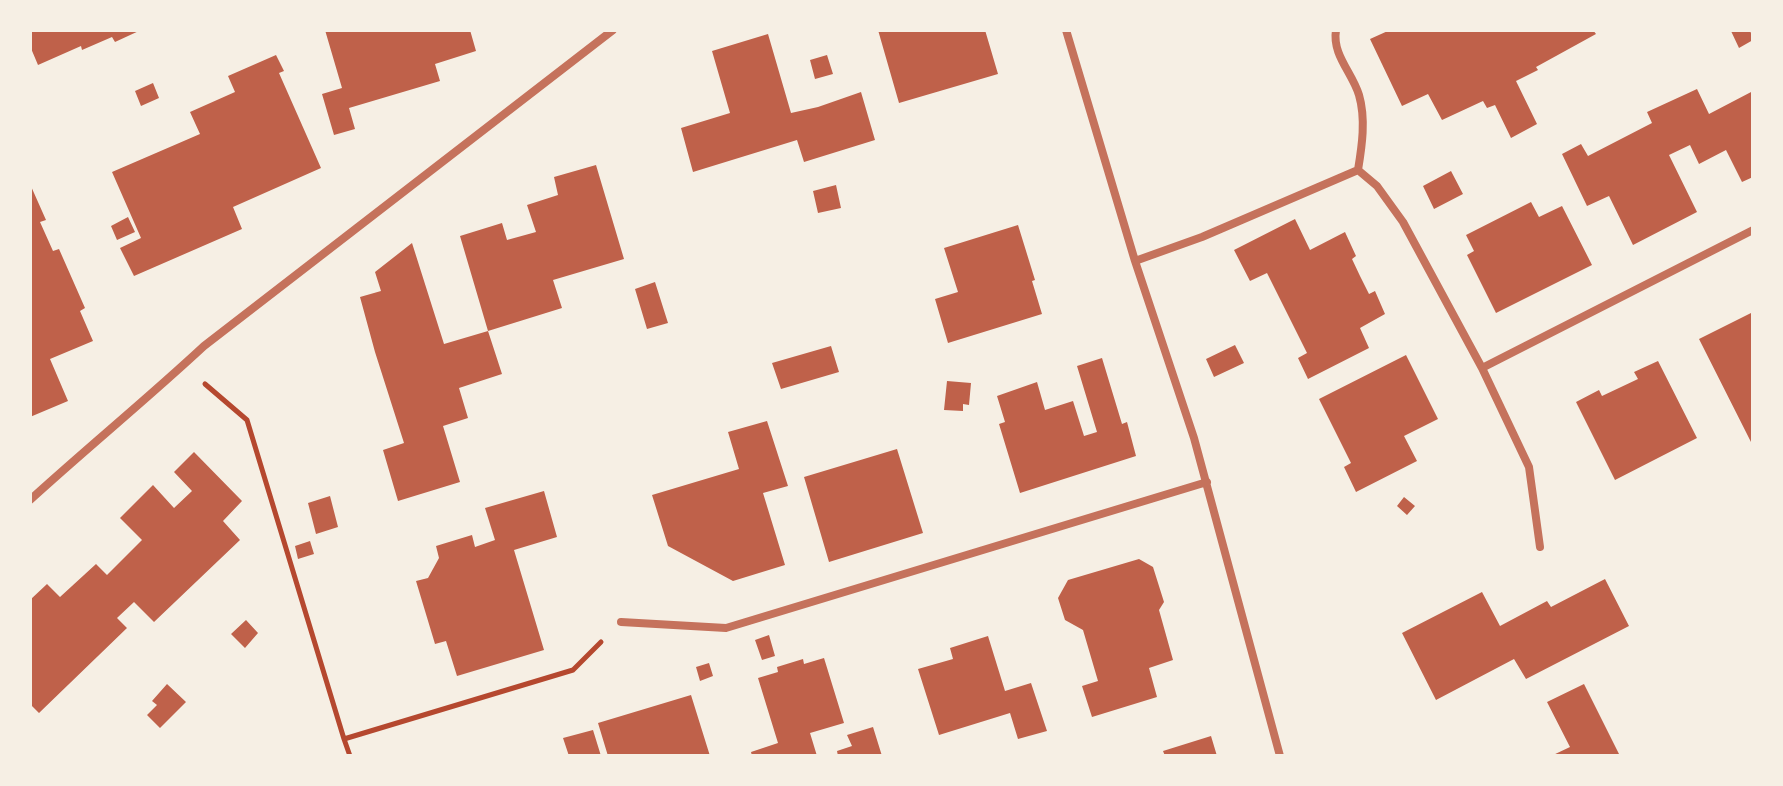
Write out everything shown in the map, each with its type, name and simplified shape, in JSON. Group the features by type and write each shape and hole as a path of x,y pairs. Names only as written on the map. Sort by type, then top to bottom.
{"street":[{"path":"30,500 204,346 613,30"},
{"path":"1066,30 1135,261 1207,482 1280,756"},
{"path":"1336,30 1335,44 1339,56 1358,90 1362,105 1362,146 1358,170"},
{"path":"1135,261 1202,237 1358,170"},
{"path":"1358,170 1377,186 1403,222 1482,368 1529,467 1540,547"},
{"path":"1482,368 1753,230"},
{"path":"621,622 726,628 1207,482"}],"path":[{"path":"183,366 247,420 350,756"},
{"path":"344,739 573,670 621,622"}],"building":[{"path":"30,30 141,30 115,42 112,37 82,50 81,46 38,65 30,46"},
{"path":"325,30 470,30 476,51 435,64 440,81 349,108 355,129 334,135 322,94 342,88"},
{"path":"878,30 985,30 998,74 899,103"},
{"path":"1390,30 1593,30 1596,34 1516,81 1537,124 1511,138 1495,105 1487,108 1483,101 1442,120 1428,94 1402,106 1370,39"},
{"path":"1733,30 1750,30 1753,40 1739,48"},
{"path":"768,34 791,113 861,92 875,140 804,162 797,140 693,172 681,128 730,113 712,51"},
{"path":"276,55 284,71 279,73 321,168 233,207 242,229 134,276 120,248 141,238 112,172 200,134 190,112 235,92 228,76"},
{"path":"827,55 833,74 815,79 810,60"},
{"path":"153,83 159,98 141,106 135,91"},
{"path":"1697,89 1709,114 1753,91 1753,177 1742,182 1726,150 1699,164 1690,145 1669,155 1697,212 1633,245 1609,196 1587,206 1562,154 1581,144 1588,156 1652,123 1647,112"},
{"path":"596,165 624,259 553,280 562,308 488,331 460,236 502,223 507,240 536,232 527,205 558,195 554,177"},
{"path":"1451,171 1463,194 1434,209 1423,186"},
{"path":"30,184 46,220 40,222 53,251 59,249 85,308 80,311 93,341 50,359 68,401 30,417"},
{"path":"836,185 841,208 818,213 813,191"},
{"path":"1531,202 1539,217 1562,206 1592,265 1496,313 1467,255 1474,251 1466,235"},
{"path":"128,217 135,232 117,240 111,226"},
{"path":"1295,219 1310,250 1345,232 1356,256 1352,259 1360,276 1369,294 1375,291 1385,314 1360,328 1369,348 1308,379 1298,358 1307,353 1267,273 1250,281 1234,250"},
{"path":"1018,225 1042,314 948,343 935,299 958,292 944,248"},
{"path":"412,243 444,344 488,331 502,374 459,388 468,418 443,426 460,482 398,501 383,450 404,443 360,297 381,291 375,272"},
{"path":"655,282 668,323 647,329 635,289"},
{"path":"1753,312 1753,446 1699,339"},
{"path":"1235,345 1244,363 1214,377 1206,359"},
{"path":"831,346 839,372 781,389 772,363"},
{"path":"1406,355 1438,419 1404,436 1417,461 1356,492 1344,467 1351,463 1319,399"},
{"path":"1102,358 1122,424 1127,422 1136,456 1020,493 999,424 1005,422 997,396 1037,382 1045,410 1073,401 1084,436 1097,432 1077,366"},
{"path":"1658,361 1697,438 1615,480 1576,402 1599,390 1602,396 1638,379 1634,372"},
{"path":"947,381 971,383 969,405 963,404 963,411 944,410"},
{"path":"767,421 788,486 763,493 785,565 733,581 668,546 652,495 739,469 728,432"},
{"path":"897,449 923,533 829,562 804,477"},
{"path":"194,452 242,501 223,521 240,540 154,622 134,602 117,618 127,628 39,713 30,704 30,600 47,584 60,597 96,564 107,575 142,540 120,518 153,485 174,508 192,491 174,472"},
{"path":"544,491 557,537 514,550 544,650 457,676 446,641 435,644 416,581 428,578 439,558 436,546 472,535 475,547 495,540 485,508"},
{"path":"330,496 338,527 316,534 308,503"},
{"path":"1404,497 1415,506 1407,515 1397,506"},
{"path":"310,541 314,554 298,559 295,546"},
{"path":"1139,559 1153,567 1164,602 1159,610 1173,660 1149,668 1157,697 1092,717 1082,686 1098,681 1083,630 1065,620 1058,598 1068,580"},
{"path":"1605,579 1629,626 1526,679 1514,659 1436,700 1402,633 1482,592 1500,626 1547,601 1551,607"},
{"path":"246,620 258,633 245,648 231,634"},
{"path":"769,635 775,656 762,660 755,640"},
{"path":"988,636 1005,691 1031,683 1047,731 1018,739 1010,713 939,735 918,669 953,659 950,648"},
{"path":"824,658 844,723 810,733 817,756 752,756 751,752 778,743 758,678 778,672 777,667 803,659 804,664"},
{"path":"709,663 713,676 700,681 696,667"},
{"path":"167,684 186,702 160,728 147,715 157,705 152,701"},
{"path":"1584,684 1620,756 1551,756 1570,747 1547,702"},
{"path":"691,695 710,756 608,756 598,723"},
{"path":"873,727 882,756 838,756 837,751 852,746 847,735"},
{"path":"593,730 601,756 569,756 563,738"},
{"path":"1211,736 1217,756 1165,756 1163,751"}]}
